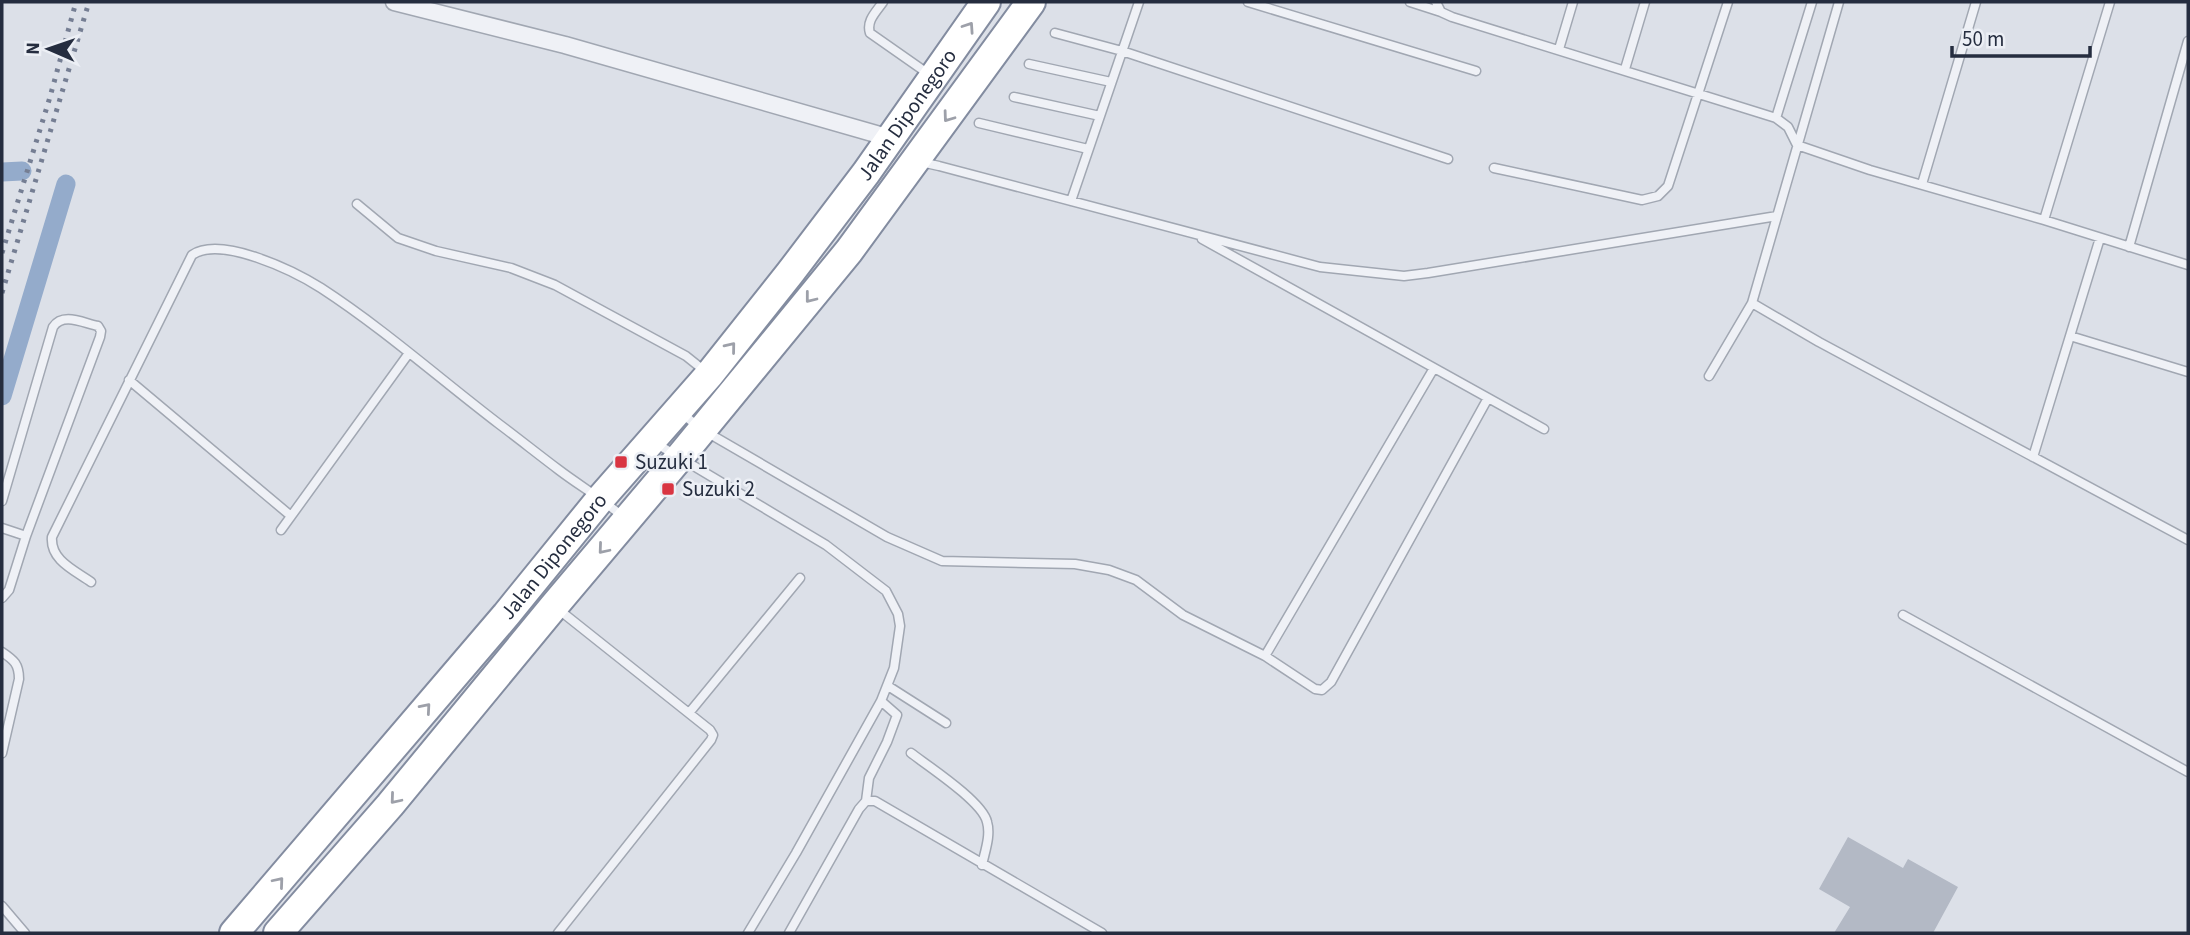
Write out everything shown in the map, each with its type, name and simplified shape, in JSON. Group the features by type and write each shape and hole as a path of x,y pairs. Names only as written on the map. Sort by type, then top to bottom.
{"highway":[{"name":"Jalan Diponegoro","path":"234,933 498,625 601,498 709,375 798,263 934,79 986,2"},
{"name":"Jalan Diponegoro","path":"278,933 390,805 849,251 1031,2"}],"street":[{"path":"394,2 565,45 890,138"}],"lane":[{"path":"883,2 870,20 870,33 934,79"},
{"path":"1071,201 1139,2"},
{"path":"1248,2 1476,71"},
{"path":"1410,2 1776,118 1788,127 1797,145 1870,170 2188,265"},
{"path":"1436,2 1441,12"},
{"path":"1559,49 1573,2"},
{"path":"1625,69 1645,2"},
{"path":"1494,168 1642,200 1658,196 1668,186 1728,2"},
{"path":"1776,118 1812,2"},
{"path":"1709,376 1752,303 1839,2"},
{"path":"1922,184 1976,2"},
{"path":"2044,220 2110,2"},
{"path":"1055,33 1122,51 1448,159"},
{"path":"2129,247 2188,41"},
{"path":"1029,64 1111,82"},
{"path":"1014,97 1100,116"},
{"path":"979,123 1088,149"},
{"path":"916,161 1320,267 1404,276 1465,269 1777,216"},
{"path":"356,204 398,238 436,251 511,268 555,285 687,356 709,375"},
{"path":"1190,233 1544,429"},
{"path":"2033,457 2100,238"},
{"path":"91,582 57,558 53,552 52,537 192,255 199,250 225,249 252,257 292,272 320,288 627,520"},
{"path":"1752,303 1819,342 2188,540"},
{"path":"2,501 53,327 63,318 98,326 100,337 26,536 9,590 2,598"},
{"path":"2070,336 2188,372"},
{"path":"281,530 409,353"},
{"path":"1265,656 1434,368"},
{"path":"129,380 291,516"},
{"path":"677,411 887,537 942,561 1075,564 1109,570 1136,580 1183,615 1265,656 1315,689 1322,690 1331,682 1488,398"},
{"path":"652,440 826,545 886,591 898,614 900,626 894,668 881,701 810,830 748,933"},
{"path":"2,528 26,536"},
{"path":"689,713 800,578"},
{"path":"554,606 712,733 711,740 558,933"},
{"path":"1903,615 2188,772"},
{"path":"2,652 16,661 19,667 19,679 2,753"},
{"path":"888,686 946,723"},
{"path":"789,933 866,801 869,778 897,715 881,701"},
{"path":"911,753 975,803 987,818 989,832 982,865"},
{"path":"866,801 875,801 1102,933"},
{"path":"2,906 26,933"}],"building":[{"path":"1848,837 1903,868 1908,859 1958,887 1933,933 1834,933 1850,907 1819,889"}],"waterway":[{"path":"2,172 22,171"},
{"path":"2,396 66,184"}],"railway":[{"path":"2,253 76,2"},
{"path":"2,293 89,2"}],"place":[{"name":"Suzuki 1","path":"621,462"},
{"name":"Suzuki 2","path":"668,489"}]}
